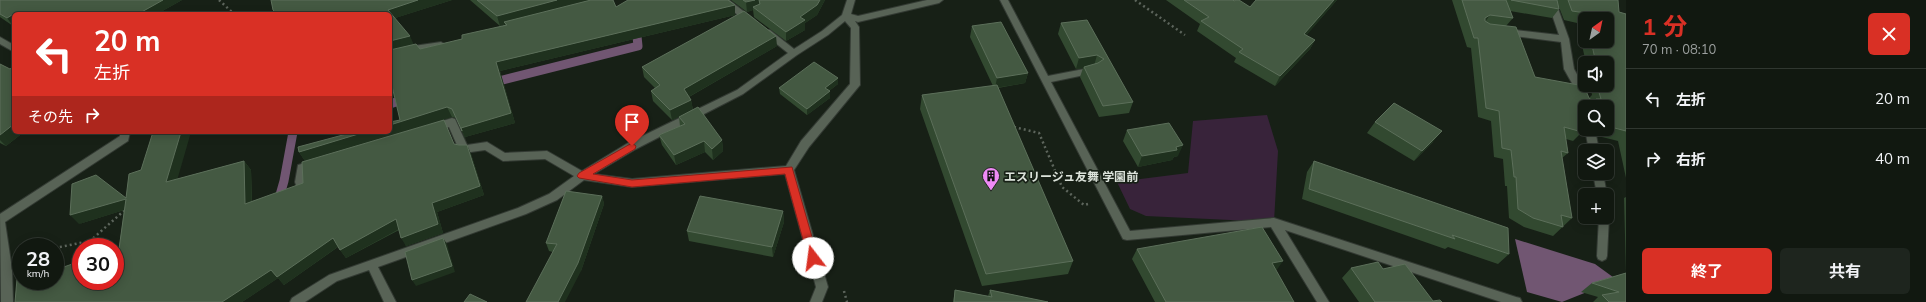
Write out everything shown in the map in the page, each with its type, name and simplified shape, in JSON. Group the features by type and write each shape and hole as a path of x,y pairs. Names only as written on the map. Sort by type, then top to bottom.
{"street":[{"path":"723,0 794,53"},
{"path":"296,302 334,278 522,210 553,197 582,176 632,146 740,92 794,53 825,33 846,16 851,0"},
{"path":"846,16 858,19 939,0"},
{"path":"1004,0 1127,236 1274,222 1516,302"},
{"path":"1551,0 1565,39 1569,69 1578,85 1583,100"},
{"path":"816,302 822,287 789,170 805,144 855,85 855,28 846,16"},
{"path":"1498,31 1565,39"},
{"path":"0,40 12,48"},
{"path":"392,55 400,51 454,43"},
{"path":"1045,80 1094,70"},
{"path":"422,131 452,122 464,148 487,146 503,157 546,155 582,176 632,183 789,170"},
{"path":"7,302 3,271 0,221 125,138 125,134"},
{"path":"300,182 302,168 324,161"},
{"path":"1274,222 1323,302"},
{"path":"1602,256 1604,224"},
{"path":"372,265 390,302"}],"path":[{"path":"218,0 232,12"},
{"path":"1135,0 1185,35"},
{"path":"1008,126 1039,133 1062,187 1084,205 1108,200"},
{"path":"93,238 126,209"}],"shaded area":[{"path":"1267,115 1278,151 1274,222 1146,216 1130,209 1117,182 1188,173 1193,121"},
{"path":"1515,239 1595,264 1617,280 1562,302 1527,292"}],"building":[{"path":"0,0 163,0 142,12 12,12 12,15 7,18 0,14"},
{"path":"271,0 418,0 388,10 390,12 275,12 273,10"},
{"path":"477,0 557,0 497,16"},
{"path":"591,0 613,0 616,7 628,0 728,0 735,5 496,62 511,113 461,128 462,131 452,109 447,107 392,124 392,122 400,120 392,86 392,50 416,44 420,49 462,39 462,35 507,25 504,22"},
{"path":"743,0 755,0 746,2"},
{"path":"759,0 820,0 817,5 800,17 805,20 786,32 753,7 760,4"},
{"path":"1184,0 1239,0 1250,7 1256,0 1334,0 1304,34 1315,40 1280,76 1239,52 1243,49 1201,21 1209,17"},
{"path":"1462,0 1506,0 1513,18 1490,15 1485,18 1485,21 1490,24 1516,27 1535,77 1578,85 1578,92 1586,92 1592,100 1578,100 1578,131 1564,127 1568,153 1561,151 1572,218 1561,215 1563,227 1533,218 1518,209 1516,177 1514,177 1511,150 1502,148 1499,111 1486,108 1478,38 1474,38"},
{"path":"1511,0 1557,0 1559,9"},
{"path":"1568,0 1618,0 1619,12 1626,14 1626,131 1614,128 1614,100 1595,100 1601,99 1599,92 1614,92 1614,56 1594,56 1593,48 1614,48 1614,12 1572,11"},
{"path":"744,11 776,36 684,89 691,100 670,110 651,91 660,85 642,67"},
{"path":"392,15 410,36 392,40"},
{"path":"1087,20 1133,102 1103,106 1084,67 1098,63 1104,59 1097,55 1079,58 1061,23"},
{"path":"1001,22 1028,73 997,78 972,26"},
{"path":"814,62 838,78 825,88 830,91 807,109 779,88"},
{"path":"0,64 10,69 12,68 12,126 0,135"},
{"name":"エスリージュ友舞 学園前","path":"997,85 1073,261 986,274 922,95"},
{"path":"1394,103 1442,131 1422,151 1375,122"},
{"path":"698,107 722,140 712,149 704,141 674,155 659,135 685,124 679,117"},
{"path":"444,120 454,144 467,145 480,186 432,203 438,224 401,238 396,219 340,250 333,238 277,277 271,270 222,302 15,302 16,290 64,290 64,267 72,264 72,290 124,290 124,238 121,238 126,199 70,215 72,184 96,175 126,198 129,174 141,170 152,134 180,134 166,182 244,161 245,204 303,183 302,162"},
{"path":"1169,123 1183,145 1176,147 1177,150 1142,156 1127,130"},
{"path":"347,134 358,134 299,152 298,147"},
{"path":"1314,161 1508,228 1509,254 1452,235 1455,239 1309,189"},
{"path":"566,191 602,196 578,263 558,302 526,302 557,244 546,243"},
{"path":"700,196 783,211 772,247 687,231"},
{"path":"1262,227 1283,261 1272,263 1294,302 1166,302 1137,249"},
{"path":"443,238 452,266 412,280 405,252"},
{"path":"1378,262 1383,269 1405,264 1433,301 1440,300 1442,302 1375,302 1351,268"},
{"path":"1626,273 1626,302 1609,302 1602,295 1619,292 1592,283"},
{"path":"955,290 992,297 990,290 1048,302 954,302"},
{"path":"470,294 487,302 464,302"}],"waterway":[{"path":"491,83 638,46 636,27"},
{"path":"392,103 408,98"},
{"path":"278,202 284,181 293,134"}],"place":[{"name":"エスリージュ友舞 学園前","path":"991,191"}],"route":[{"path":"632,146 582,176 632,183 789,170 813,258"}]}
